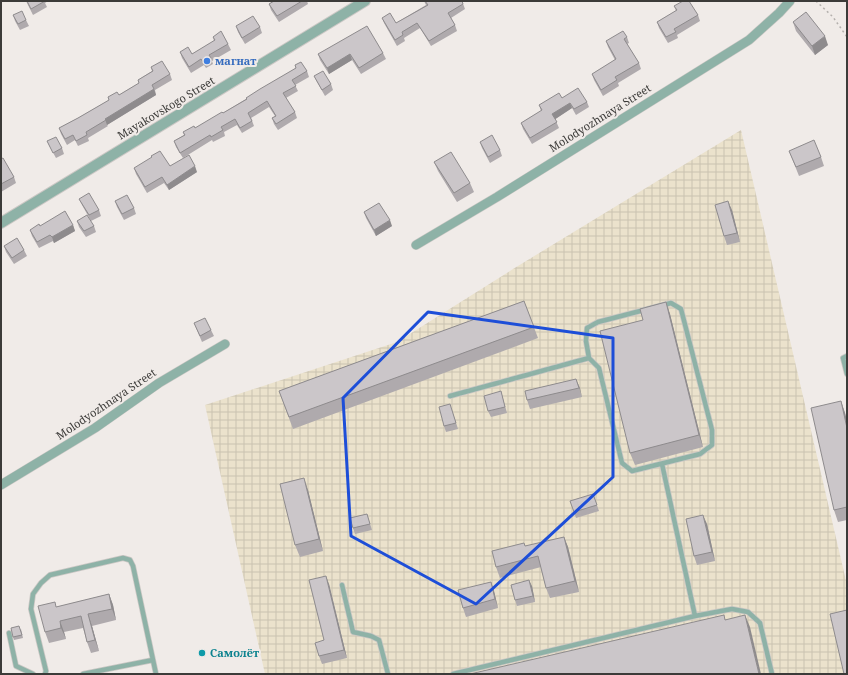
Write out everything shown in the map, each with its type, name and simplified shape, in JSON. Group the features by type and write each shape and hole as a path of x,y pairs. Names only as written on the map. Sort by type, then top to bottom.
{"street":[{"name":"Mayakovskogo Street","path":"1,223 365,1"},
{"name":"Molodyozhnaya Street","path":"416,245 749,40 790,1"},
{"name":"Molodyozhnaya Street","path":"1,485 95,428 159,383 225,344"}],"lane":[{"path":"671,303 681,309 712,430 712,444 700,454 632,471 622,464 599,368 590,358 586,341 587,328 598,322 671,303"},
{"path":"847,356 843,358 847,374"},
{"path":"450,396 590,358"},
{"path":"662,464 695,616"},
{"path":"45,674 46,671 31,609 33,594 41,583 50,575 123,558 130,560 133,566 156,674"},
{"path":"342,585 353,632 371,636 380,640 388,674"},
{"path":"453,674 695,616 732,609 748,612 760,623 772,674"},
{"path":"9,633 16,666 33,674"},
{"path":"83,674 153,660"}],"path":[{"path":"816,1 833,17 847,38"}],"highlighted area":[{"path":"428,312 613,338 613,477 476,604 351,536 343,398"}],"shaded area":[{"path":"741,130 847,585 847,674 265,674 205,405 397,342 513,269"}],"building":[{"path":"27,1 45,1 31,9"},
{"path":"274,1 302,1 277,16 269,4"},
{"path":"425,1 462,1 463,4 448,13 455,25 429,41 417,23 402,32 403,35 395,40 382,18 390,13 396,23 428,5"},
{"path":"683,1 689,1 698,15 674,29 676,32 666,37 657,22 677,10 674,6"},
{"path":"22,11 26,20 18,24 13,15"},
{"path":"806,12 825,36 812,46 793,22"},
{"path":"253,16 260,27 242,38 236,26"},
{"path":"367,26 383,53 359,68 350,54 327,68 318,54"},
{"path":"221,31 228,44 209,55 211,58 203,62 201,59 189,67 180,52 188,47 192,54 215,40 213,37"},
{"path":"623,31 627,37 624,39 639,63 615,77 617,80 601,90 592,74 616,59 606,41"},
{"path":"162,61 170,74 152,85 154,89 86,132 87,135 76,141 73,135 65,139 59,128 109,100 108,97 117,92 119,95 139,83 138,80 153,71 151,67"},
{"path":"301,62 307,71 292,80 296,86 283,93 295,112 276,124 272,118 276,116 267,101 248,113 252,121 240,128 235,119 221,127 223,130 211,137 210,135 180,153 174,141 185,135 183,132 194,126 195,128 247,99 246,98 260,89 296,68 295,65"},
{"path":"323,71 331,84 322,90 314,76"},
{"path":"578,88 587,102 574,109 570,103 552,114 557,122 530,138 521,123 542,110 539,105 559,93 562,98"},
{"path":"492,135 500,150 488,157 480,142"},
{"path":"56,137 62,148 53,153 47,141"},
{"path":"814,140 821,157 796,167 789,151"},
{"path":"160,151 170,166 189,155 195,166 167,185 162,177 145,187 134,168"},
{"path":"451,152 470,183 454,193 434,162"},
{"path":"3,158 14,177 1,184 1,159"},
{"path":"89,193 99,210 89,215 79,199"},
{"path":"127,195 134,208 122,214 115,201"},
{"path":"728,201 737,233 724,236 715,205"},
{"path":"379,203 390,220 374,230 364,212"},
{"path":"65,211 73,225 52,237 50,235 37,242 30,230 39,224 40,226"},
{"path":"87,215 94,226 84,231 77,221"},
{"path":"17,238 24,250 12,258 4,246"},
{"path":"524,301 534,327 289,417 279,391"},
{"path":"666,302 699,435 630,453 600,331 643,320 640,309"},
{"path":"205,318 211,330 200,336 194,323"},
{"path":"576,379 579,388 527,400 525,391"},
{"path":"501,391 505,407 488,411 484,396"},
{"path":"841,401 847,428 847,507 834,510 811,408"},
{"path":"450,404 456,423 444,426 439,407"},
{"path":"304,478 319,539 295,545 280,484"},
{"path":"593,494 597,505 574,512 570,501"},
{"path":"367,514 370,524 353,528 350,518"},
{"path":"703,515 712,552 694,556 686,519"},
{"path":"564,537 575,581 546,588 538,556 496,567 492,551 524,543 525,546"},
{"path":"326,576 344,650 319,656 315,643 324,640 309,580"},
{"path":"529,580 533,596 515,600 511,585"},
{"path":"491,582 495,599 463,608 458,590"},
{"path":"109,594 112,609 88,614 95,640 87,642 81,616 60,621 61,628 45,632 38,606 55,602 56,607"},
{"path":"847,610 847,674 844,674 830,614"},
{"path":"724,615 725,620 745,615 759,674 470,674"},
{"path":"19,626 22,635 13,637 11,628"}],"place":[{"name":"магнат","path":"207,61"},
{"name":"Самолёт","path":"202,653"}]}
